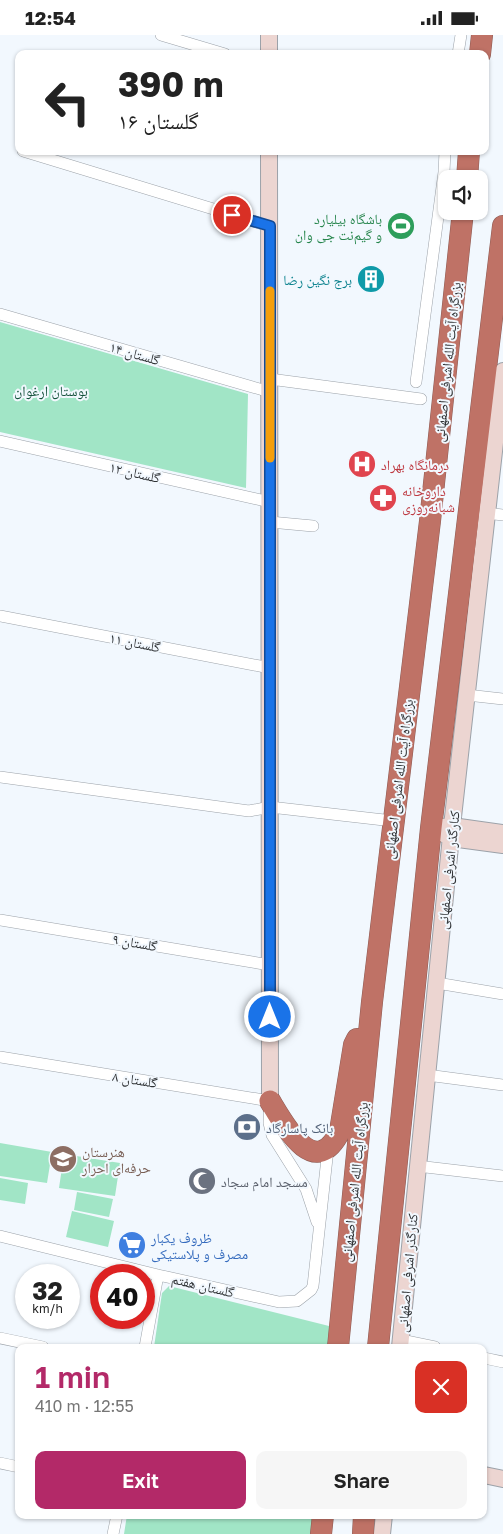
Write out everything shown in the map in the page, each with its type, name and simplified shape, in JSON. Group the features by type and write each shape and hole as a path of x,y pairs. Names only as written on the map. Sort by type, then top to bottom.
{"highway":[{"path":"480,50 482,35"},
{"path":"468,170 469,155"},
{"name":"بزرگراه آیت الله اشرفی اصفهانی","path":"338,1344 372,1002 430,521 462,220"},
{"path":"378,1344 430,828 492,393 503,226"},
{"path":"270,1101 290,1134 301,1145 315,1151 328,1149 340,1131 354,1045 372,1002"},
{"path":"321,1534 323,1519"},
{"path":"363,1534 364,1519"}],"street":[{"path":"161,35 212,50"},
{"path":"269,35 269,50"},
{"path":"459,50 461,35"},
{"path":"36,155 270,226"},
{"path":"269,155 269,1123 272,1135 306,1189 318,1226"},
{"path":"416,382 446,155"},
{"name":"گلستان ۱۴","path":"0,314 270,386 421,399"},
{"name":"کنارگذر اشرفی اصفهانی","path":"400,1344 451,832 486,513 492,393 503,372"},
{"name":"گلستان ۱۲","path":"0,441 270,502"},
{"path":"486,513 503,515"},
{"path":"270,522 313,526"},
{"name":"گلستان ۱۱","path":"0,616 270,668"},
{"path":"467,695 503,699"},
{"path":"0,777 250,811 270,807 393,821"},
{"path":"430,828 503,845"},
{"path":"451,832 503,833"},
{"name":"گلستان ۹","path":"0,920 270,965"},
{"path":"436,983 503,994"},
{"name":"گلستان ٨","path":"0,1057 270,1101"},
{"path":"427,1075 503,1085"},
{"name":"گلستان هفتم","path":"0,1236 158,1275 279,1302 296,1301 311,1290 316,1274 318,1226 328,1149"},
{"path":"417,1166 503,1176"},
{"path":"145,1344 158,1275"},
{"path":"0,1338 29,1344"},
{"path":"487,1359 503,1362"},
{"path":"0,1463 15,1466"},
{"path":"487,1476 503,1479"},
{"path":"113,1534 115,1519"},
{"path":"382,1534 384,1519"}],"green space":[{"name":"بوستان ارغوان","path":"0,322 248,394 246,488 0,432"},
{"path":"0,1143 52,1152 47,1183 0,1176"},
{"path":"64,1154 120,1163 115,1196 59,1188"},
{"path":"0,1178 28,1183 25,1204 0,1200"},
{"path":"77,1192 113,1199 109,1217 74,1210"},
{"path":"72,1211 114,1221 108,1247 66,1237"},
{"path":"169,1286 333,1327 331,1344 154,1344 162,1293"},
{"path":"126,1519 314,1519 313,1534 124,1534"}],"slow traffic":[{"path":"270,291 270,458"}],"place":[{"name":"باشگاه بیلیارد و گیم‌نت جی وان","path":"401,226"},
{"name":"برج نگین رضا","path":"371,279"},
{"name":"درمانگاه بهراد","path":"362,464"},
{"name":"داروخانه شبانه‌روزی","path":"383,498"},
{"name":"بانک پاسارگاد","path":"247,1127"},
{"name":"هنرستان حرفه‌ای احرار","path":"63,1159"},
{"name":"مسجد امام سجاد","path":"202,1181"},
{"name":"ظروف یکبار مصرف و پلاستیکی","path":"132,1245"}],"route":[{"path":"232,215 270,226 270,1017"}]}
